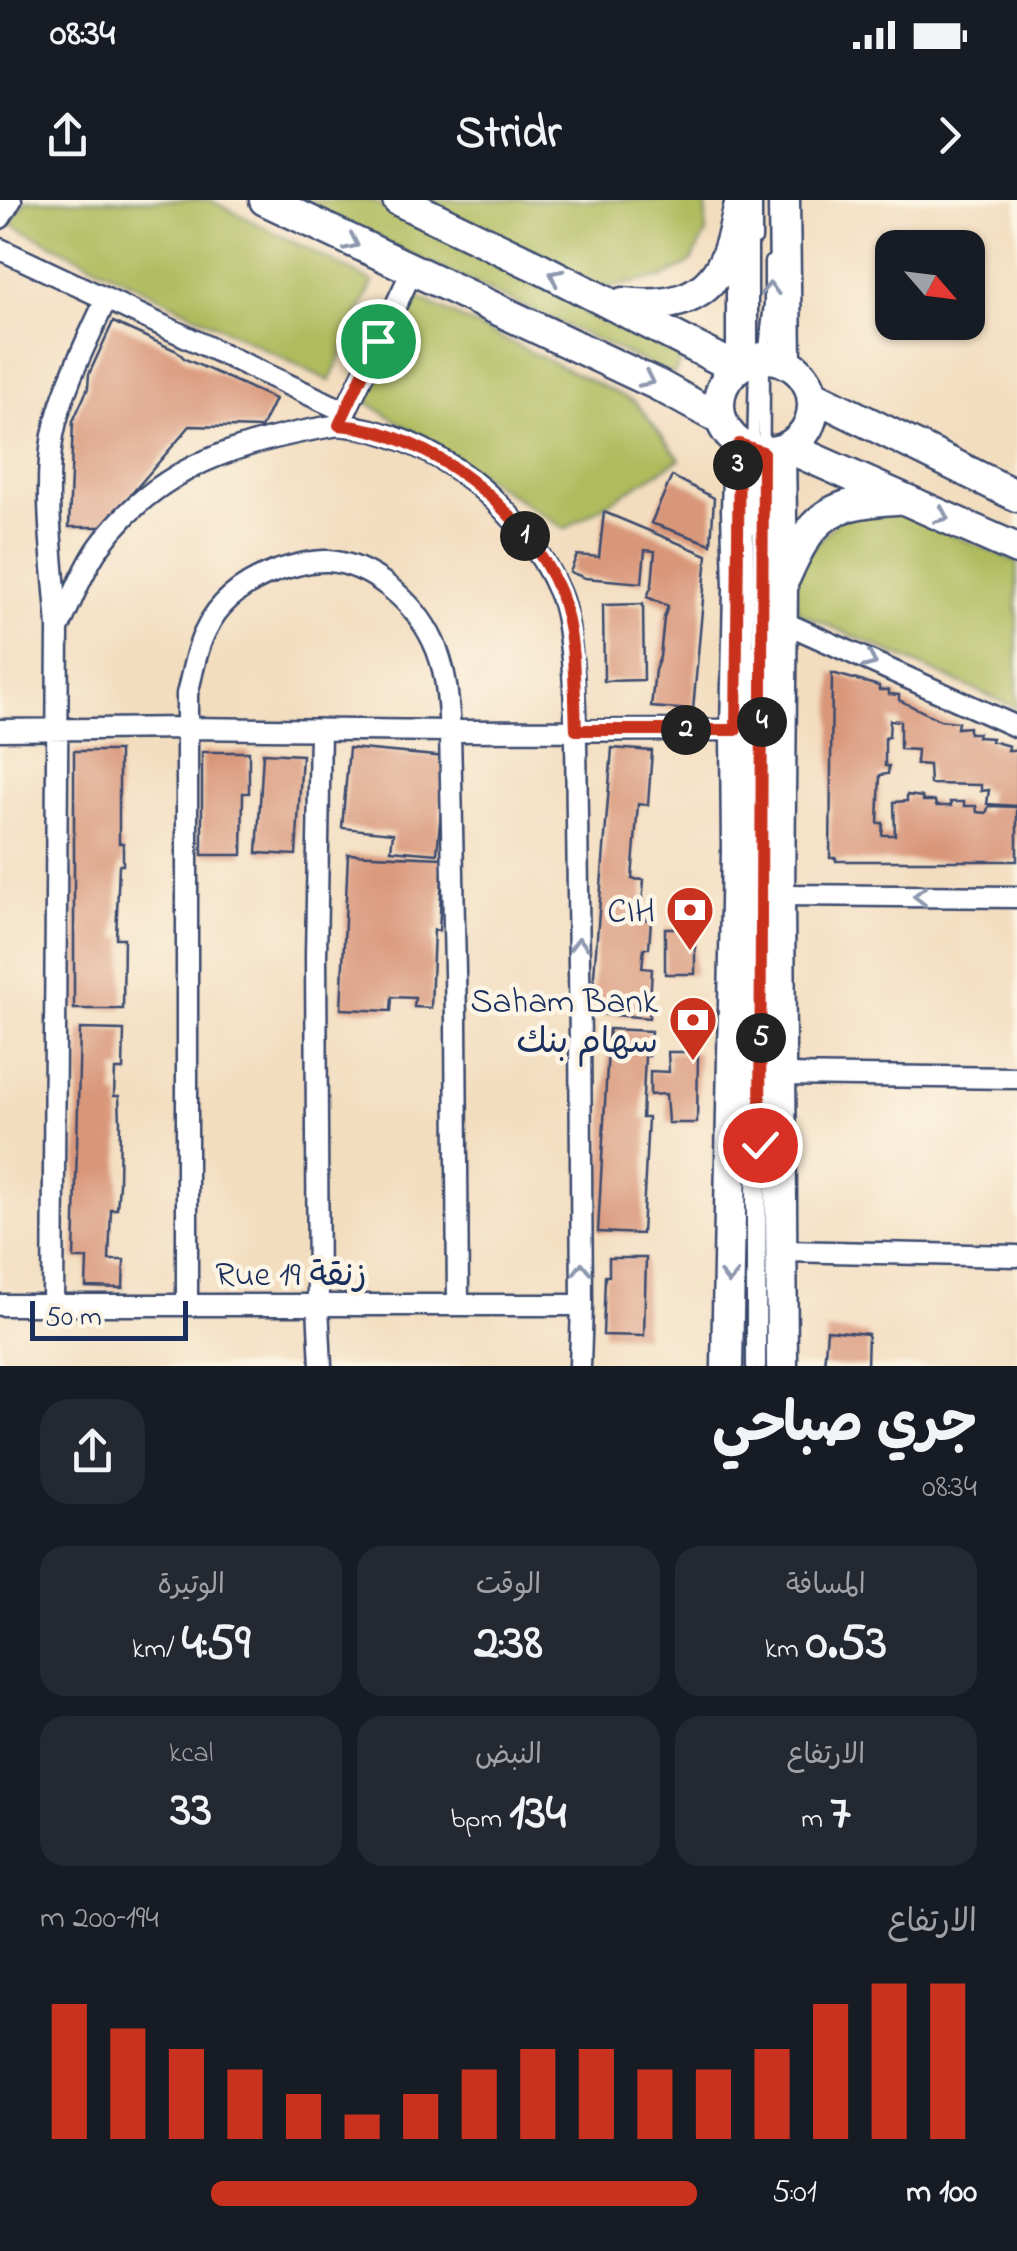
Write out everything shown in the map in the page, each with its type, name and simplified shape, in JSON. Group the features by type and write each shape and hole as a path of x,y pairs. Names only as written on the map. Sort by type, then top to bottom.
{"main road":[{"path":"264,200 658,384 720,419"},
{"path":"398,200 604,300 756,363 798,370 812,395 810,420 805,431 765,449"},
{"path":"604,300 650,306 671,304 696,293 725,260 742,200"},
{"path":"742,200 756,363"},
{"path":"756,363 784,200"},
{"path":"756,363 726,379 720,391 718,405 724,429 1017,549"},
{"path":"812,395 1017,496"},
{"path":"765,449 782,585 782,1366"},
{"path":"727,1366 736,730 765,449"},
{"path":"782,585 808,532 831,512 858,501 900,499"}],"street":[{"path":"0,218 11,200"},
{"path":"0,249 106,298 342,418 386,433 448,465 471,481 521,530 544,562 560,594 570,637 574,683 580,1366"},
{"path":"58,630 98,548 156,489 188,467 220,453 342,418 412,271"},
{"path":"54,1306 58,630 50,464 53,434 64,399 106,298"},
{"path":"187,1305 187,694 206,629 233,595 267,574 328,561 356,568 384,582 408,605 433,642 444,674 450,731 458,1305"},
{"path":"781,621 1017,727"},
{"path":"0,730 736,730"},
{"path":"320,730 316,956 321,1366"},
{"path":"780,895 1017,896"},
{"path":"780,1075 1017,1078"},
{"path":"783,1251 1017,1256"},
{"name":"Rue 19 زنقة","path":"0,1305 582,1305"}],"lane":[{"path":"756,200 756,251"},
{"path":"756,363 770,303 770,252"},
{"path":"755,322 765,449 760,1366"},
{"path":"752,1366 765,449"}],"green space":[{"path":"27,200 210,200 373,282 330,381 9,223"},
{"path":"293,200 370,200 681,347 684,354 674,374 668,373"},
{"path":"418,200 706,200 706,233 690,263 664,277 603,288"},
{"path":"416,297 635,402 680,459 565,529 364,400"},
{"path":"892,509 1017,562 1017,708 798,612 793,588 802,561 843,513"}],"building":[{"path":"113,322 275,399 261,428 190,426 103,527 69,527 73,421"},
{"path":"672,476 714,498 711,544 651,523"},
{"path":"604,512 707,555 693,710 651,707 668,606 647,597 655,551 645,550 642,583 585,578 570,572 577,555 599,557"},
{"path":"643,604 644,680 604,681 603,605"},
{"path":"832,673 889,690 889,694 899,695 899,700 940,720 958,722 957,728 969,727 969,733 978,733 977,737 992,738 991,741 1009,746 1008,750 1017,750 1017,806 987,804 989,790 981,791 981,785 930,784 929,765 916,764 917,750 900,749 900,721 890,720 889,737 885,738 888,774 880,775 878,823 883,823 882,835 895,835 894,802 907,801 907,795 935,801 936,806 964,802 964,806 976,806 977,812 986,813 989,806 1017,807 1017,861 830,858"},
{"path":"349,748 446,757 437,854 391,850 393,833 342,828"},
{"path":"612,748 652,751 648,805 638,804 632,879 644,880 641,919 651,920 649,948 644,948 642,968 652,969 649,1018 591,1013"},
{"path":"74,751 119,751 119,843 123,843 123,865 119,865 116,938 124,938 123,1009 74,1009"},
{"path":"202,752 249,752 249,793 243,793 242,855 202,855"},
{"path":"263,753 302,755 296,855 257,853"},
{"path":"348,854 443,858 439,931 434,930 431,1008 414,1007 415,998 392,997 391,1011 341,1009"},
{"path":"665,928 695,928 695,974 665,974"},
{"path":"80,1029 124,1030 123,1070 115,1070 114,1096 119,1096 120,1122 119,1184 117,1209 111,1209 109,1260 124,1260 123,1288 86,1287 87,1259 74,1259"},
{"path":"609,1029 651,1031 649,1056 645,1056 642,1118 648,1118 642,1234 598,1232"},
{"path":"668,1052 698,1052 697,1123 668,1123 666,1094 650,1095 650,1071 669,1072"},
{"path":"609,1258 646,1258 644,1336 603,1335"},
{"path":"827,1330 868,1334 867,1366 824,1366"}],"place":[{"name":"CIH","path":"690,952"},
{"name":"Saham Bank سهام بنك","path":"693,1062"}],"route":[{"path":"378,341 339,425 362,426 416,446 471,481 521,530 544,562 568,622 576,730 736,730 739,444 763,452 760,1145"}]}
